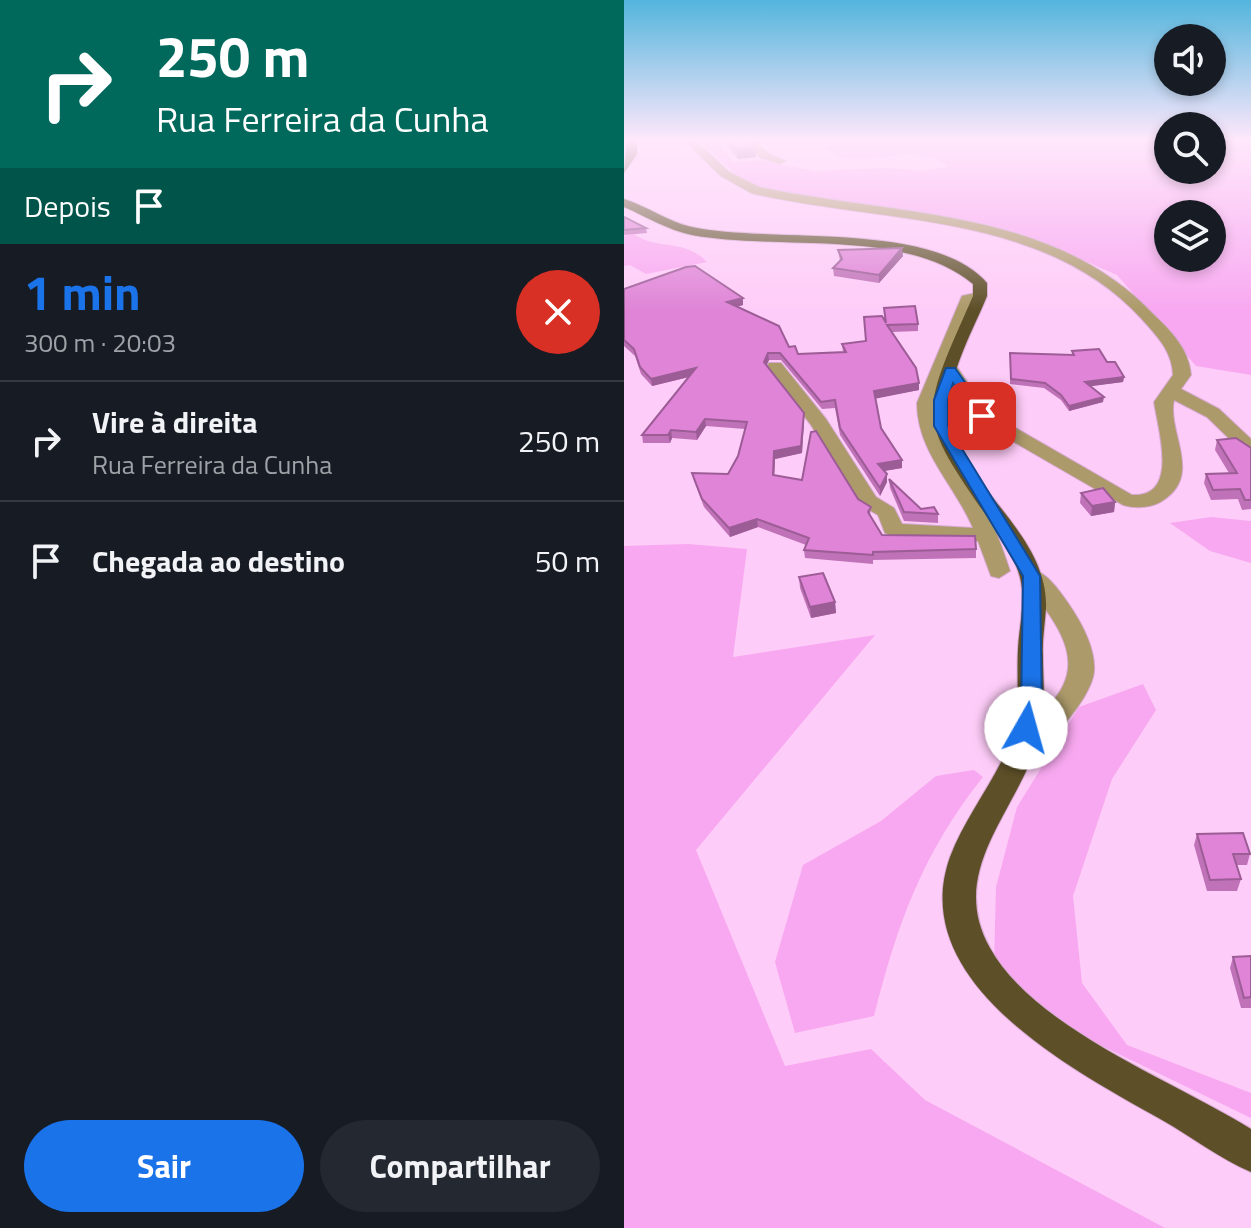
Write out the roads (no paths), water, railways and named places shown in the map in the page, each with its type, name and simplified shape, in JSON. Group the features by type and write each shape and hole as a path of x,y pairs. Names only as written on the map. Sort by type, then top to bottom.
{"highway":[{"path":"624,203 692,231 848,243 932,256 958,264 976,277 973,304"},
{"path":"961,332 941,400 941,426 983,507 1033,583 1032,711 1010,771 968,845 959,879 962,917 977,957 1007,994 1051,1031 1251,1152"}],"street":[{"path":"795,196 966,223 1025,241 1101,273 1159,328 1179,356 1182,375 1163,402 1173,477 1159,495 1138,502 1121,498 982,416 951,371"},
{"path":"973,304 926,403 925,417 929,432 983,507 987,535 999,571"},
{"path":"775,367 819,423 868,501 887,512 893,528 903,533 987,535"},
{"path":"1169,390 1213,413 1251,449"},
{"path":"1020,746 1067,704 1078,688 1084,667 1067,618 1050,592 1033,583"}]}
